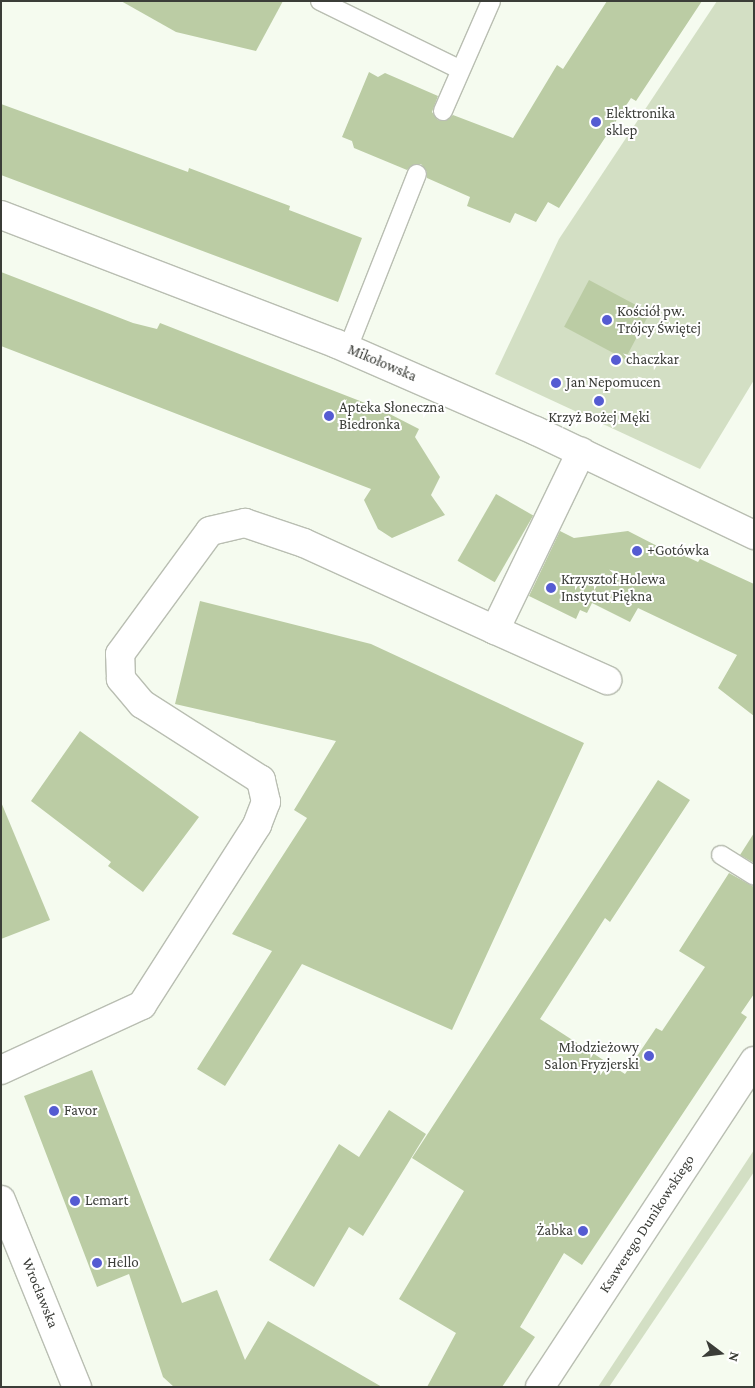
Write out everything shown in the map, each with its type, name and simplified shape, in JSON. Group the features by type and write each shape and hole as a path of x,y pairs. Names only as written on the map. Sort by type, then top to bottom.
{"street":[{"name":"Mikołowska","path":"1,215 348,348 581,452 754,535"},
{"path":"496,630 581,452"},
{"path":"1,1070 142,1006 257,825 266,802 261,780 142,704 121,679 120,654 210,531 245,523 304,543 607,680"},
{"name":"Ksawerego Dunikowskiego","path":"540,1387 754,1061"},
{"name":"Wrocławska","path":"1,1200 77,1387"}],"lane":[{"path":"320,1 459,69"},
{"path":"443,112 459,69 490,1"},
{"path":"348,348 417,174"},
{"path":"721,855 754,876"}],"green space":[{"path":"717,1 754,1 754,380 700,469 495,374 559,239"},
{"path":"754,1150 754,1172 609,1387 598,1387"}],"building":[{"path":"121,1 283,1 256,51 176,32"},
{"path":"607,1 702,1 636,101 631,98 559,208 548,202 536,222 515,213 510,223 467,206 470,197 427,178 427,172 421,164 415,164 407,170 354,148 352,141 342,137 369,72 378,77 385,73 438,96 432,112 438,120 445,121 453,115 513,138 557,65 563,69"},
{"path":"1,104 188,172 189,168 290,206 289,210 362,238 338,302 1,175"},
{"path":"1,272 133,323 157,329 160,323 378,408 419,429 415,437 440,477 431,495 445,515 392,538 378,529 364,500 371,489 1,346"},
{"name":"Kościół pw. Trójcy Świętej","path":"589,280 650,312 625,359 564,327"},
{"path":"496,494 533,516 495,582 458,561"},
{"path":"560,531 574,538 628,531 665,550 666,547 698,562 700,559 754,584 754,716 718,688 737,655 638,608 630,622 592,603 587,613 580,610 576,619 529,596"},
{"path":"200,601 371,644 584,743 452,1030 302,964 225,1086 197,1069 272,951 232,934 307,818 294,810 336,741 175,704"},
{"path":"80,731 199,817 143,892 108,866 111,862 31,801"},
{"path":"658,780 690,800 610,922 605,918 540,1019 625,1074 656,1028 662,1031 705,967 679,951 729,873 754,887 754,994 741,1013 747,1017 582,1265 564,1253 520,1327 535,1337 502,1387 427,1387 456,1333 399,1299 464,1191 412,1158"},
{"path":"1,802 50,920 1,939"},
{"path":"754,833 754,863 740,855"},
{"path":"92,1070 182,1303 217,1290 245,1360 268,1321 382,1387 174,1387 163,1377 129,1274 97,1287 24,1096"},
{"path":"389,1110 426,1134 363,1236 349,1227 314,1287 269,1260 339,1144 359,1157"}],"place":[{"name":"Elektronika sklep","path":"596,122"},
{"name":"Kościół pw. Trójcy Świętej","path":"607,320"},
{"name":"chaczkar","path":"616,360"},
{"name":"Jan Nepomucen","path":"556,383"},
{"name":"Krzyż Bożej Męki","path":"599,401"},
{"name":"Apteka Słoneczna Biedronka","path":"329,416"},
{"name":"+Gotówka","path":"637,551"},
{"name":"Krzysztof Holewa Instytut Piękna","path":"551,588"},
{"name":"Młodzieżowy Salon Fryzjerski","path":"649,1056"},
{"name":"Favor","path":"54,1111"},
{"name":"Lemart","path":"75,1201"},
{"name":"Żabka","path":"583,1231"},
{"name":"Hello","path":"97,1263"}]}
